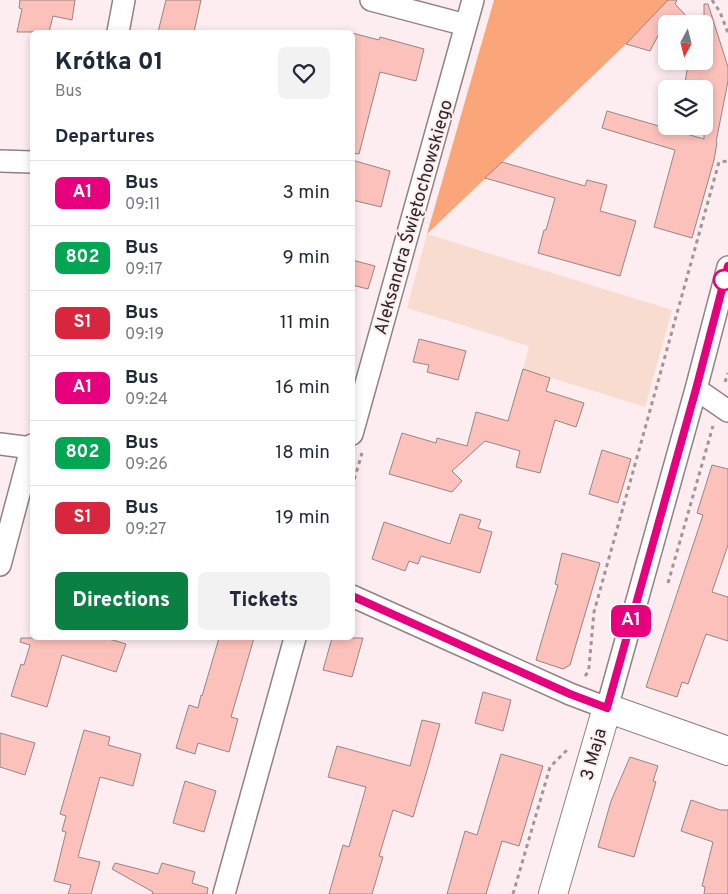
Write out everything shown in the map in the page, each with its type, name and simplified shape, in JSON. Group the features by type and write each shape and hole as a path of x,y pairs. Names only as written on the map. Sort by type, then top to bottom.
{"street":[{"path":"118,30 124,0"},
{"path":"371,0 466,26"},
{"name":"Aleksandra Świętochowskiego","path":"355,423 473,0"},
{"path":"0,161 30,162"},
{"name":"3 Maja","path":"553,894 696,389 728,266"},
{"path":"696,389 724,408"},
{"path":"0,444 30,447"},
{"path":"0,565 30,454"},
{"path":"355,597 570,694 728,751"},
{"path":"224,894 294,640"}],"path":[{"path":"712,0 720,12 728,33"},
{"path":"589,667 594,612 719,162 728,160"},
{"path":"667,585 724,408 728,372"},
{"path":"513,894 550,767 568,749"}],"shaded area":[{"path":"494,0 669,0 626,44 427,234"},
{"path":"427,234 672,310 645,407 523,369 529,346 407,308"}],"building":[{"path":"20,0 75,0 72,20 53,16 50,30 17,32 22,9 19,8"},
{"path":"166,0 201,0 194,30 158,30"},
{"path":"668,0 677,0 675,4 685,15 658,15 658,36 650,51 626,44"},
{"path":"704,4 708,4 711,15 704,15"},
{"path":"713,20 728,67 728,81 714,160 692,238 654,227 675,150 602,128 607,111 658,126 658,135 690,135 704,139 704,135 713,135 713,80 685,80 687,70 713,70"},
{"path":"355,34 379,40 380,37 424,49 416,81 380,72 359,154 355,153"},
{"path":"355,161 390,171 381,207 355,201"},
{"path":"502,162 585,186 587,180 607,185 600,211 636,221 620,276 538,253 555,198 485,178"},
{"path":"355,261 375,266 368,289 355,286"},
{"path":"419,339 466,351 458,380 427,372 429,365 413,362"},
{"path":"523,369 550,378 546,391 584,403 576,427 555,420 540,473 516,467 520,451 485,441 452,471 462,481 452,492 389,474 402,433 436,443 437,438 467,446 476,412 508,421"},
{"path":"602,450 631,459 618,503 589,494"},
{"path":"712,465 728,469 728,545 712,592 728,597 728,641 706,634 688,684 682,682 677,697 646,687 703,515 697,513"},
{"path":"460,514 481,520 478,528 492,532 480,573 421,556 418,564 409,561 405,571 372,559 384,522 450,544"},
{"path":"562,553 600,563 570,665 563,669 536,660 558,585 555,584"},
{"path":"21,638 30,638 30,640 113,640 126,644 116,672 62,655 47,707 11,696 21,664 24,665 30,645 20,642"},
{"path":"363,638 352,677 323,670 331,640"},
{"path":"218,640 253,640 231,717 238,719 229,752 198,743 195,754 176,748 189,705 198,708"},
{"path":"483,692 511,700 503,731 475,723"},
{"path":"422,720 440,724 428,767 413,817 393,810 379,856 383,857 372,894 329,894 343,845 349,847 366,787 328,777 337,746 410,766"},
{"path":"84,730 110,737 108,745 141,754 133,786 100,777 78,857 100,862 91,894 68,894 71,885 54,881 66,832 62,831 66,816 60,814"},
{"path":"0,733 35,743 25,775 0,767"},
{"path":"501,754 543,766 519,846 502,841 486,894 447,894 465,831 477,835"},
{"path":"630,757 658,766 653,781 656,782 634,857 598,847 611,801"},
{"path":"185,781 216,791 204,832 173,823"},
{"path":"691,800 720,810 728,810 728,894 704,894 705,887 702,886 713,842 681,831"},
{"path":"115,863 158,874 162,863 195,872 192,883 208,888 207,894 152,894 153,892 112,869"}],"bus line":[{"name":"A1","path":"355,597 570,694 607,708 696,389 728,266"}]}
